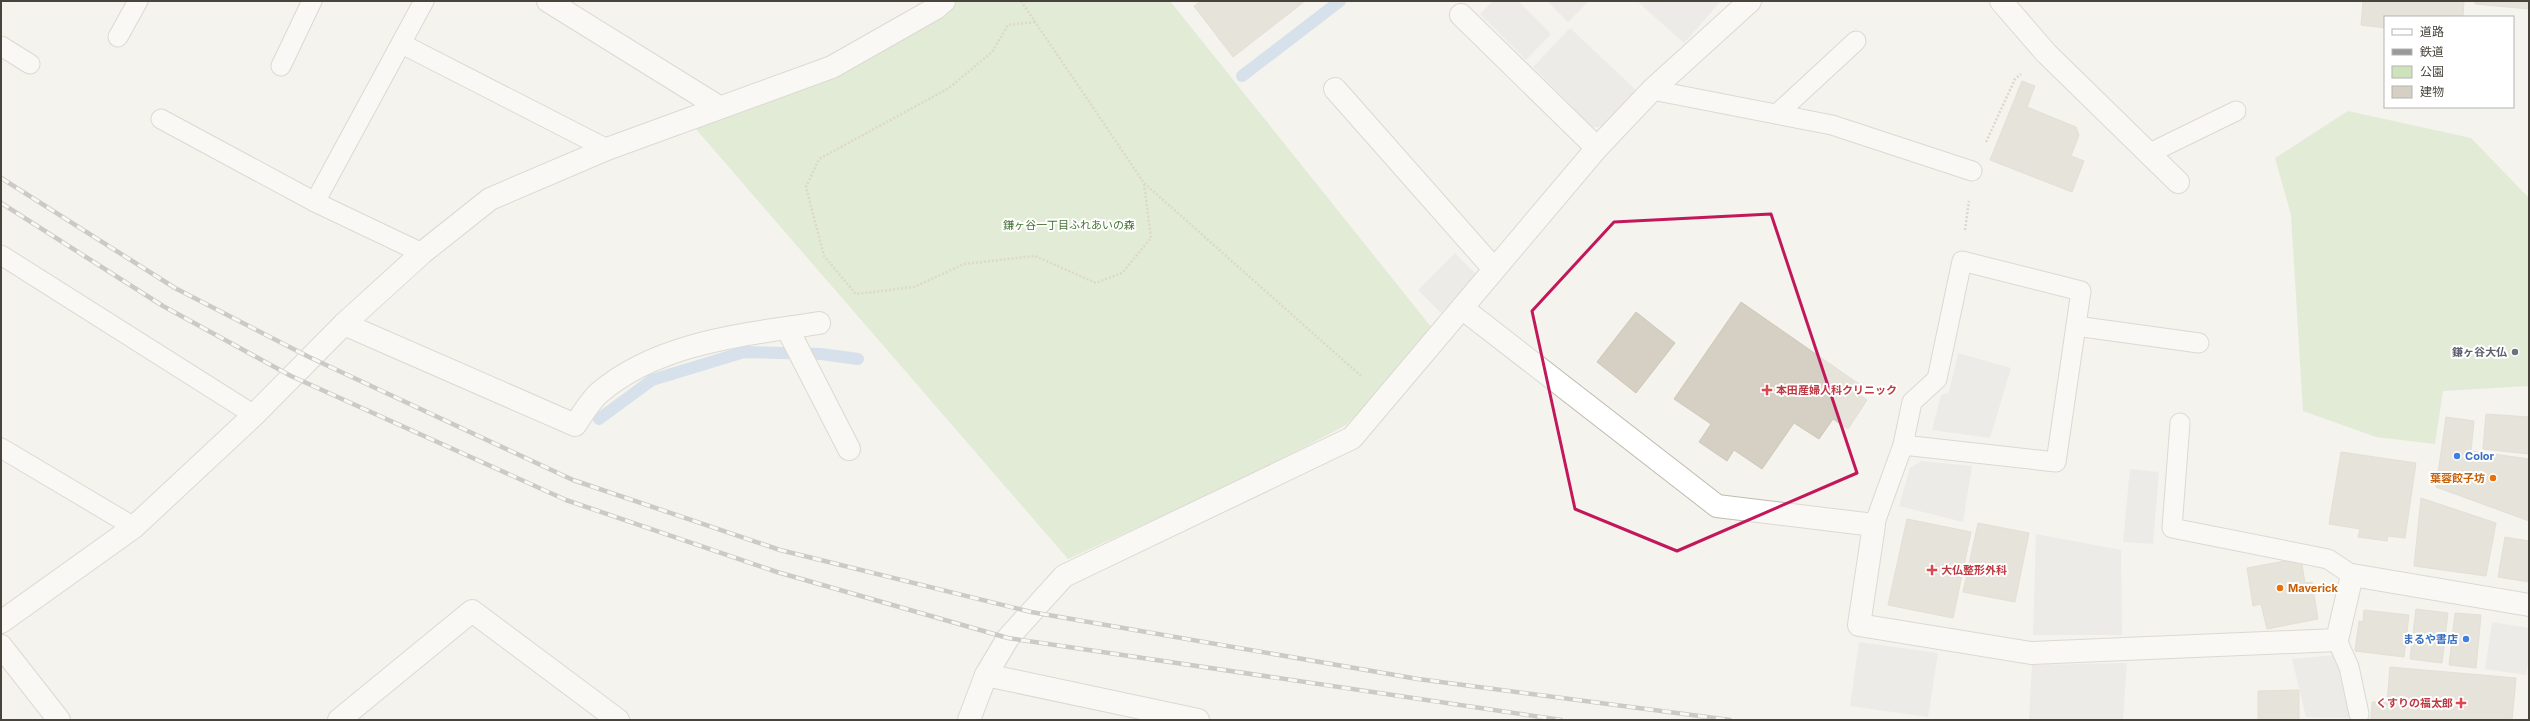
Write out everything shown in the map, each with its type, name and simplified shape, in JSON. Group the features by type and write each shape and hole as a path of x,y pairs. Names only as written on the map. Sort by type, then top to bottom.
{"street":[{"path":"548,1 719,107"},
{"path":"1,622 134,527 254,415 344,324 422,253 490,199 608,149 832,66 936,8 944,1"},
{"path":"969,720 986,675 1008,638 1064,576 1352,438 1597,148 1652,90 1750,1"},
{"path":"2001,1 2046,53 2178,182"},
{"path":"1461,15 1597,148"},
{"path":"1335,89 1494,269"},
{"path":"1462,308 1717,506 1874,524 1859,625 2031,653 2337,640 2352,575 2529,605"},
{"path":"344,324 575,425 598,394 631,372 668,354 713,341 819,323"},
{"path":"787,328 849,449"},
{"path":"339,720 472,611 618,720"},
{"path":"1,646 59,720"},
{"path":"986,675 1198,720"}],"lane":[{"path":"118,37 138,1"},
{"path":"281,66 312,1"},
{"path":"315,202 424,1"},
{"path":"1777,114 1856,41"},
{"path":"402,44 608,149"},
{"path":"1,46 30,64"},
{"path":"1652,90 1832,125 1972,171"},
{"path":"2150,153 2236,111"},
{"path":"162,119 315,202 422,253"},
{"path":"1,255 254,415"},
{"path":"1874,524 1903,444 1912,402 1937,379 1962,261 2081,291 2056,462 1903,444"},
{"path":"2076,326 2199,343"},
{"path":"2180,423 2172,528 2328,559 2352,575"},
{"path":"1,448 134,527"},
{"path":"2337,640 2349,667 2359,714"}],"path":[{"path":"1021,1 1144,183 1386,398"},
{"path":"1036,22 1008,25 992,52 949,88 819,159 806,187 824,256 856,294 914,287 964,264 1035,256 1096,282 1122,273 1151,238 1144,183"}],"highlighted area":[{"path":"1771,214 1857,473 1677,551 1575,509 1532,311 1614,222"}],"green space":[{"name":"鎌ヶ谷一丁目ふれあいの森","path":"957,1 1170,1 1432,328 1379,393 1346,425 1244,479 1068,559 695,128 803,89 877,52 946,11"},
{"path":"2348,111 2471,138 2529,198 2529,386 2443,391 2435,444 2376,437 2303,411 2291,215 2275,158"}],"shaded area":[{"path":"1493,1 1518,1 1551,34 1526,60 1480,14"},
{"path":"1547,1 1589,1 1568,22"},
{"path":"1637,1 1721,1 1684,43"},
{"path":"1570,28 1638,92 1607,127 1592,127 1533,67"},
{"path":"1455,253 1478,276 1441,313 1418,290"},
{"path":"1958,353 2011,368 1990,438 1932,430 1941,395 1949,392"},
{"path":"1921,461 1972,466 1963,522 1899,506 1910,468"},
{"path":"2130,469 2159,472 2153,544 2123,542"},
{"path":"2036,534 2121,550 2122,635 2033,635"},
{"path":"2492,622 2529,628 2529,656 2526,675 2485,669"},
{"path":"1859,642 1938,653 1928,717 1850,706"},
{"path":"2335,655 2350,718 2306,717 2292,659"},
{"path":"2127,663 2123,720 2029,720 2032,665"}],"building":[{"path":"1201,1 1305,1 1233,57 1194,6"},
{"path":"2363,1 2464,1 2463,16 2384,16 2384,28 2361,25"},
{"path":"2475,1 2529,1 2529,9 2475,4"},
{"path":"2022,81 2035,86 2027,107 2076,127 2079,135 2071,156 2084,161 2072,192 1990,160"},
{"path":"1741,302 1859,384 1853,390 1867,400 1848,429 1833,419 1819,439 1794,423 1762,469 1734,450 1727,461 1699,442 1711,424 1674,399"},
{"path":"1636,312 1675,343 1636,393 1597,362"},
{"path":"2486,414 2529,417 2529,454 2483,449"},
{"path":"2446,417 2474,421 2471,451 2529,459 2529,521 2436,487"},
{"path":"2341,452 2416,463 2405,538 2388,536 2387,541 2358,537 2360,529 2329,524"},
{"path":"2421,498 2496,523 2486,576 2414,566"},
{"path":"1907,519 1971,532 1953,618 1888,605"},
{"path":"1978,523 2029,533 2015,602 1963,592"},
{"path":"2505,537 2529,541 2529,582 2498,577"},
{"path":"2301,558 2305,583 2312,582 2318,619 2267,629 2261,604 2253,606 2247,568"},
{"path":"2416,609 2448,613 2442,663 2410,659"},
{"path":"2364,610 2409,615 2404,657 2355,651 2359,621 2363,622"},
{"path":"2455,613 2481,615 2476,668 2449,665"},
{"path":"2390,667 2516,678 2512,720 2371,720 2372,702 2387,703"},
{"path":"2299,690 2299,720 2258,720 2258,691"}],"waterway":[{"path":"1242,76 1340,1"},
{"path":"599,419 652,380 744,352 821,354 858,359"}],"railway":[{"path":"1,178 175,288 309,357 573,480 780,550 1031,612 1418,679 1730,720"},
{"path":"1,203 163,306 291,376 566,500 777,572 1008,638 1561,720"}],"place":[{"name":"鎌ヶ谷大仏","path":"2515,352"},
{"name":"本田産婦人科クリニック","path":"1767,390"},
{"name":"Color","path":"2457,456"},
{"name":"葉蓉餃子坊","path":"2493,478"},
{"name":"大仏整形外科","path":"1932,570"},
{"name":"Maverick","path":"2280,588"},
{"name":"まるや書店","path":"2466,639"},
{"name":"くすりの福太郎","path":"2461,703"}]}
